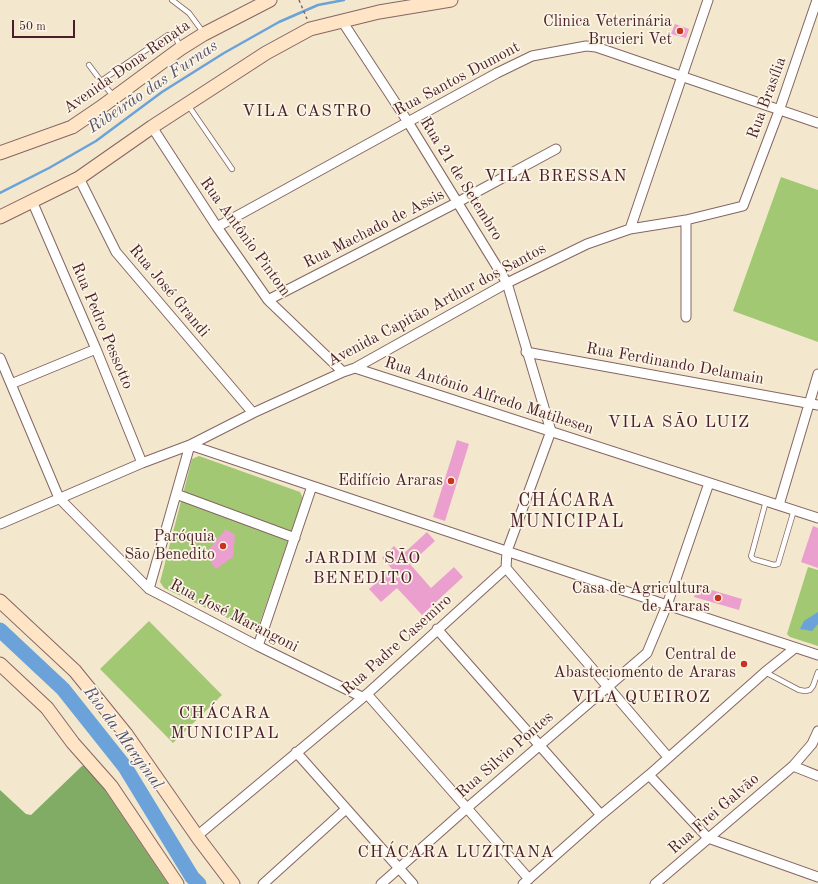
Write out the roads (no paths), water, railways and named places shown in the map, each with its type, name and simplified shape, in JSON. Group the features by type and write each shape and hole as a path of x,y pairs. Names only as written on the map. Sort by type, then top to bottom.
{"main road":[{"name":"Avenida Dona Renata","path":"0,153 72,127 180,49 204,34 270,0"},
{"path":"0,217 79,178 266,53 310,29 379,12 451,0"},
{"path":"0,601 75,671 126,734 196,836 233,884"},
{"path":"0,664 47,708 72,743 111,786 177,884"}],"street":[{"path":"630,229 708,0"},
{"name":"Rua Brasília","path":"743,206 779,111 818,0"},
{"name":"Rua 21 de Setembro","path":"342,21 408,122 507,283 526,352 551,431"},
{"name":"Rua Santos Dumont","path":"217,228 497,73 532,56 586,46 596,47 779,111 818,123"},
{"name":"Rua Antônio Pintom","path":"152,128 217,228 268,300 343,372"},
{"name":"Rua Machado de Assis","path":"268,300 458,202 556,149"},
{"name":"Rua José Grandi","path":"79,178 116,252 253,413"},
{"name":"Rua Pedro Pessotto","path":"32,201 96,349 142,463"},
{"name":"Avenida Capitão Arthur dos Santos","path":"0,524 142,463 190,445 253,413 355,368 507,283 587,244 630,229 686,220 743,206"},
{"path":"686,220 686,317"},
{"path":"11,384 96,349"},
{"name":"Rua Ferdinando Delamain","path":"526,352 814,405"},
{"name":"Rua José Marangoni","path":"0,358 59,498 148,589 258,646 364,696"},
{"name":"Rua Antônio Alfredo Matihesen","path":"355,368 818,518"},
{"path":"779,505 814,405 818,374"},
{"path":"551,431 508,551 506,568 668,757"},
{"path":"148,589 190,445 818,655"},
{"name":"Rua Silvio Pontes","path":"381,884 466,808 647,653 667,605 709,483"},
{"path":"258,646 312,486"},
{"path":"176,494 295,538"},
{"name":"Rua Padre Casemiro","path":"196,836 364,696 506,568"},
{"path":"437,629 601,815"},
{"path":"364,696 466,808 526,881 765,672 795,648"},
{"name":"Rua Frei Galvão","path":"656,884 793,766 812,744 818,731"},
{"path":"296,752 413,884"},
{"path":"793,766 818,776"},
{"path":"649,775 708,838 818,877"},
{"path":"263,884 346,809"}],"lane":[{"path":"172,0 189,13 204,34"},
{"path":"101,81 168,35 173,35 176,38 180,49"},
{"path":"89,65 114,97"},
{"path":"188,104 232,169"},
{"path":"766,501 751,556 753,559 774,565 778,564 794,510"},
{"path":"765,672 799,690 805,691 810,690 813,686 818,672"}],"water":[{"path":"818,612 818,624 812,631 800,629 804,621"}],"waterway":[{"name":"Ribeirão das Furnas","path":"0,193 49,168 96,141 162,92 224,53 279,22 318,5 344,0"},
{"name":"Rio da Marginal","path":"0,630 63,689 125,767 192,877 199,884"}],"place":[{"name":"Clinica Veterinária Brucieri Vet","path":"680,31"},
{"name":"Edifício Araras","path":"451,481"},
{"name":"Paróquia São Benedito","path":"223,546"},
{"name":"Casa de Agricultura de Araras","path":"718,598"},
{"name":"Central de Abasteciomento de Araras","path":"744,664"}],"district":[{"name":"VILA CASTRO","path":"307,112"},
{"name":"VILA BRESSAN","path":"556,177"},
{"name":"VILA SÃO LUIZ","path":"679,423"},
{"name":"CHÁCARA MUNICIPAL","path":"567,511"},
{"name":"JARDIM SÃO BENEDITO","path":"363,569"},
{"name":"VILA QUEIROZ","path":"641,698"},
{"name":"CHÁCARA MUNICIPAL","path":"225,724"},
{"name":"CHÁCARA LUZITANA","path":"456,853"}]}
